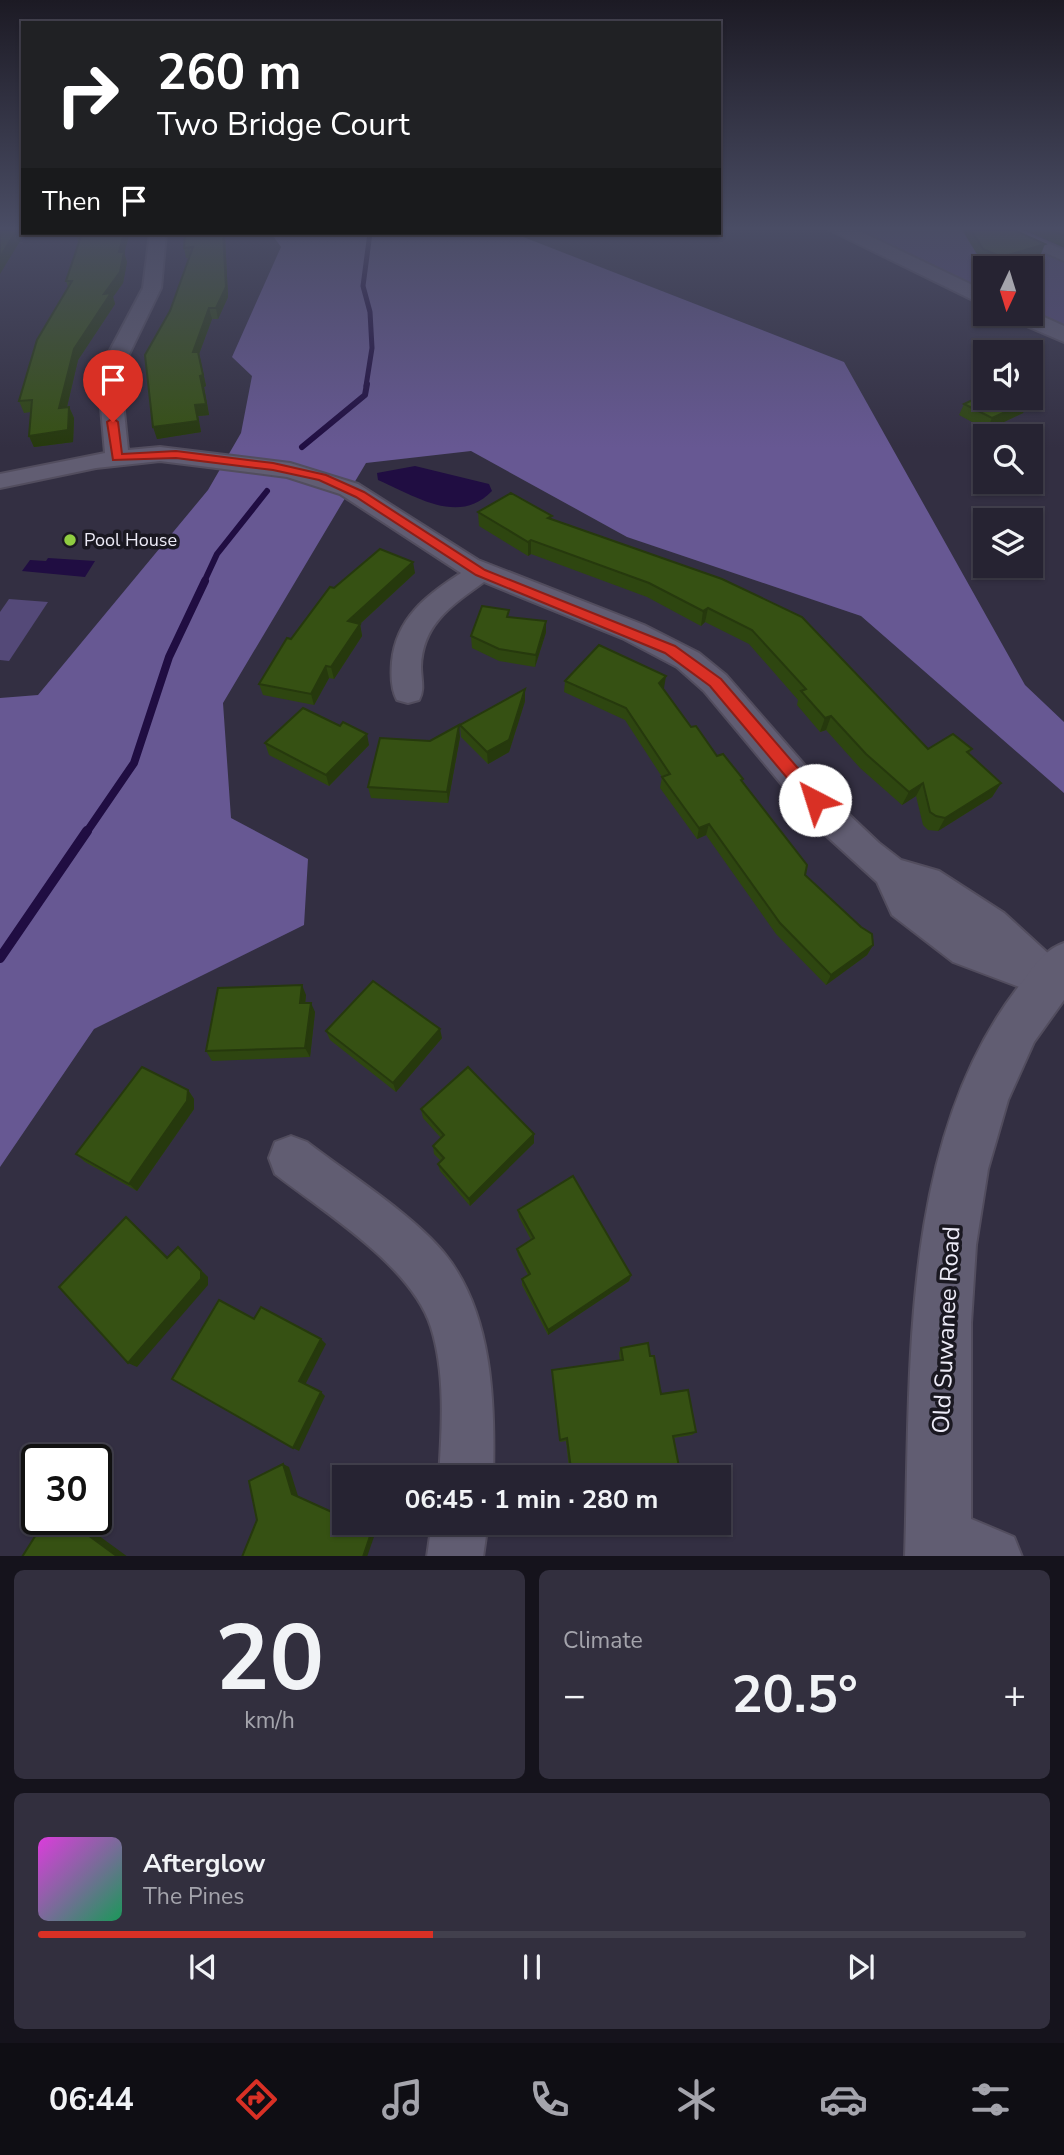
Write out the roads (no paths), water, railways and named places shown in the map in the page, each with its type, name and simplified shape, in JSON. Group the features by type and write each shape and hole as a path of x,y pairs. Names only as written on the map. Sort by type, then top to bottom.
{"street":[{"path":"117,458 109,373 145,303"},
{"path":"1043,325 1064,335"},
{"path":"0,481 117,458 176,455 273,466 322,478 360,494 480,573 653,640 695,665 715,683 839,827 890,872 905,904 967,950 1057,971"},
{"path":"408,692 407,650 416,624 445,597 480,573"},
{"name":"Old Suwanee Road","path":"938,1545 946,1249 958,1179 973,1127 1004,1052 1057,971"},
{"path":"292,1158 379,1226 427,1269 455,1321 469,1405 466,1465"},
{"path":"455,1556 458,1535"},
{"path":"938,1545 994,1556"}],"waterway":[{"path":"366,386 372,348 367,303"},
{"path":"302,447 365,395 367,384"},
{"path":"204,582 217,554 267,491"},
{"path":"86,833 134,763 169,657 205,581"},
{"path":"0,958 87,831"}],"place":[{"name":"Pool House","path":"70,540"}]}
